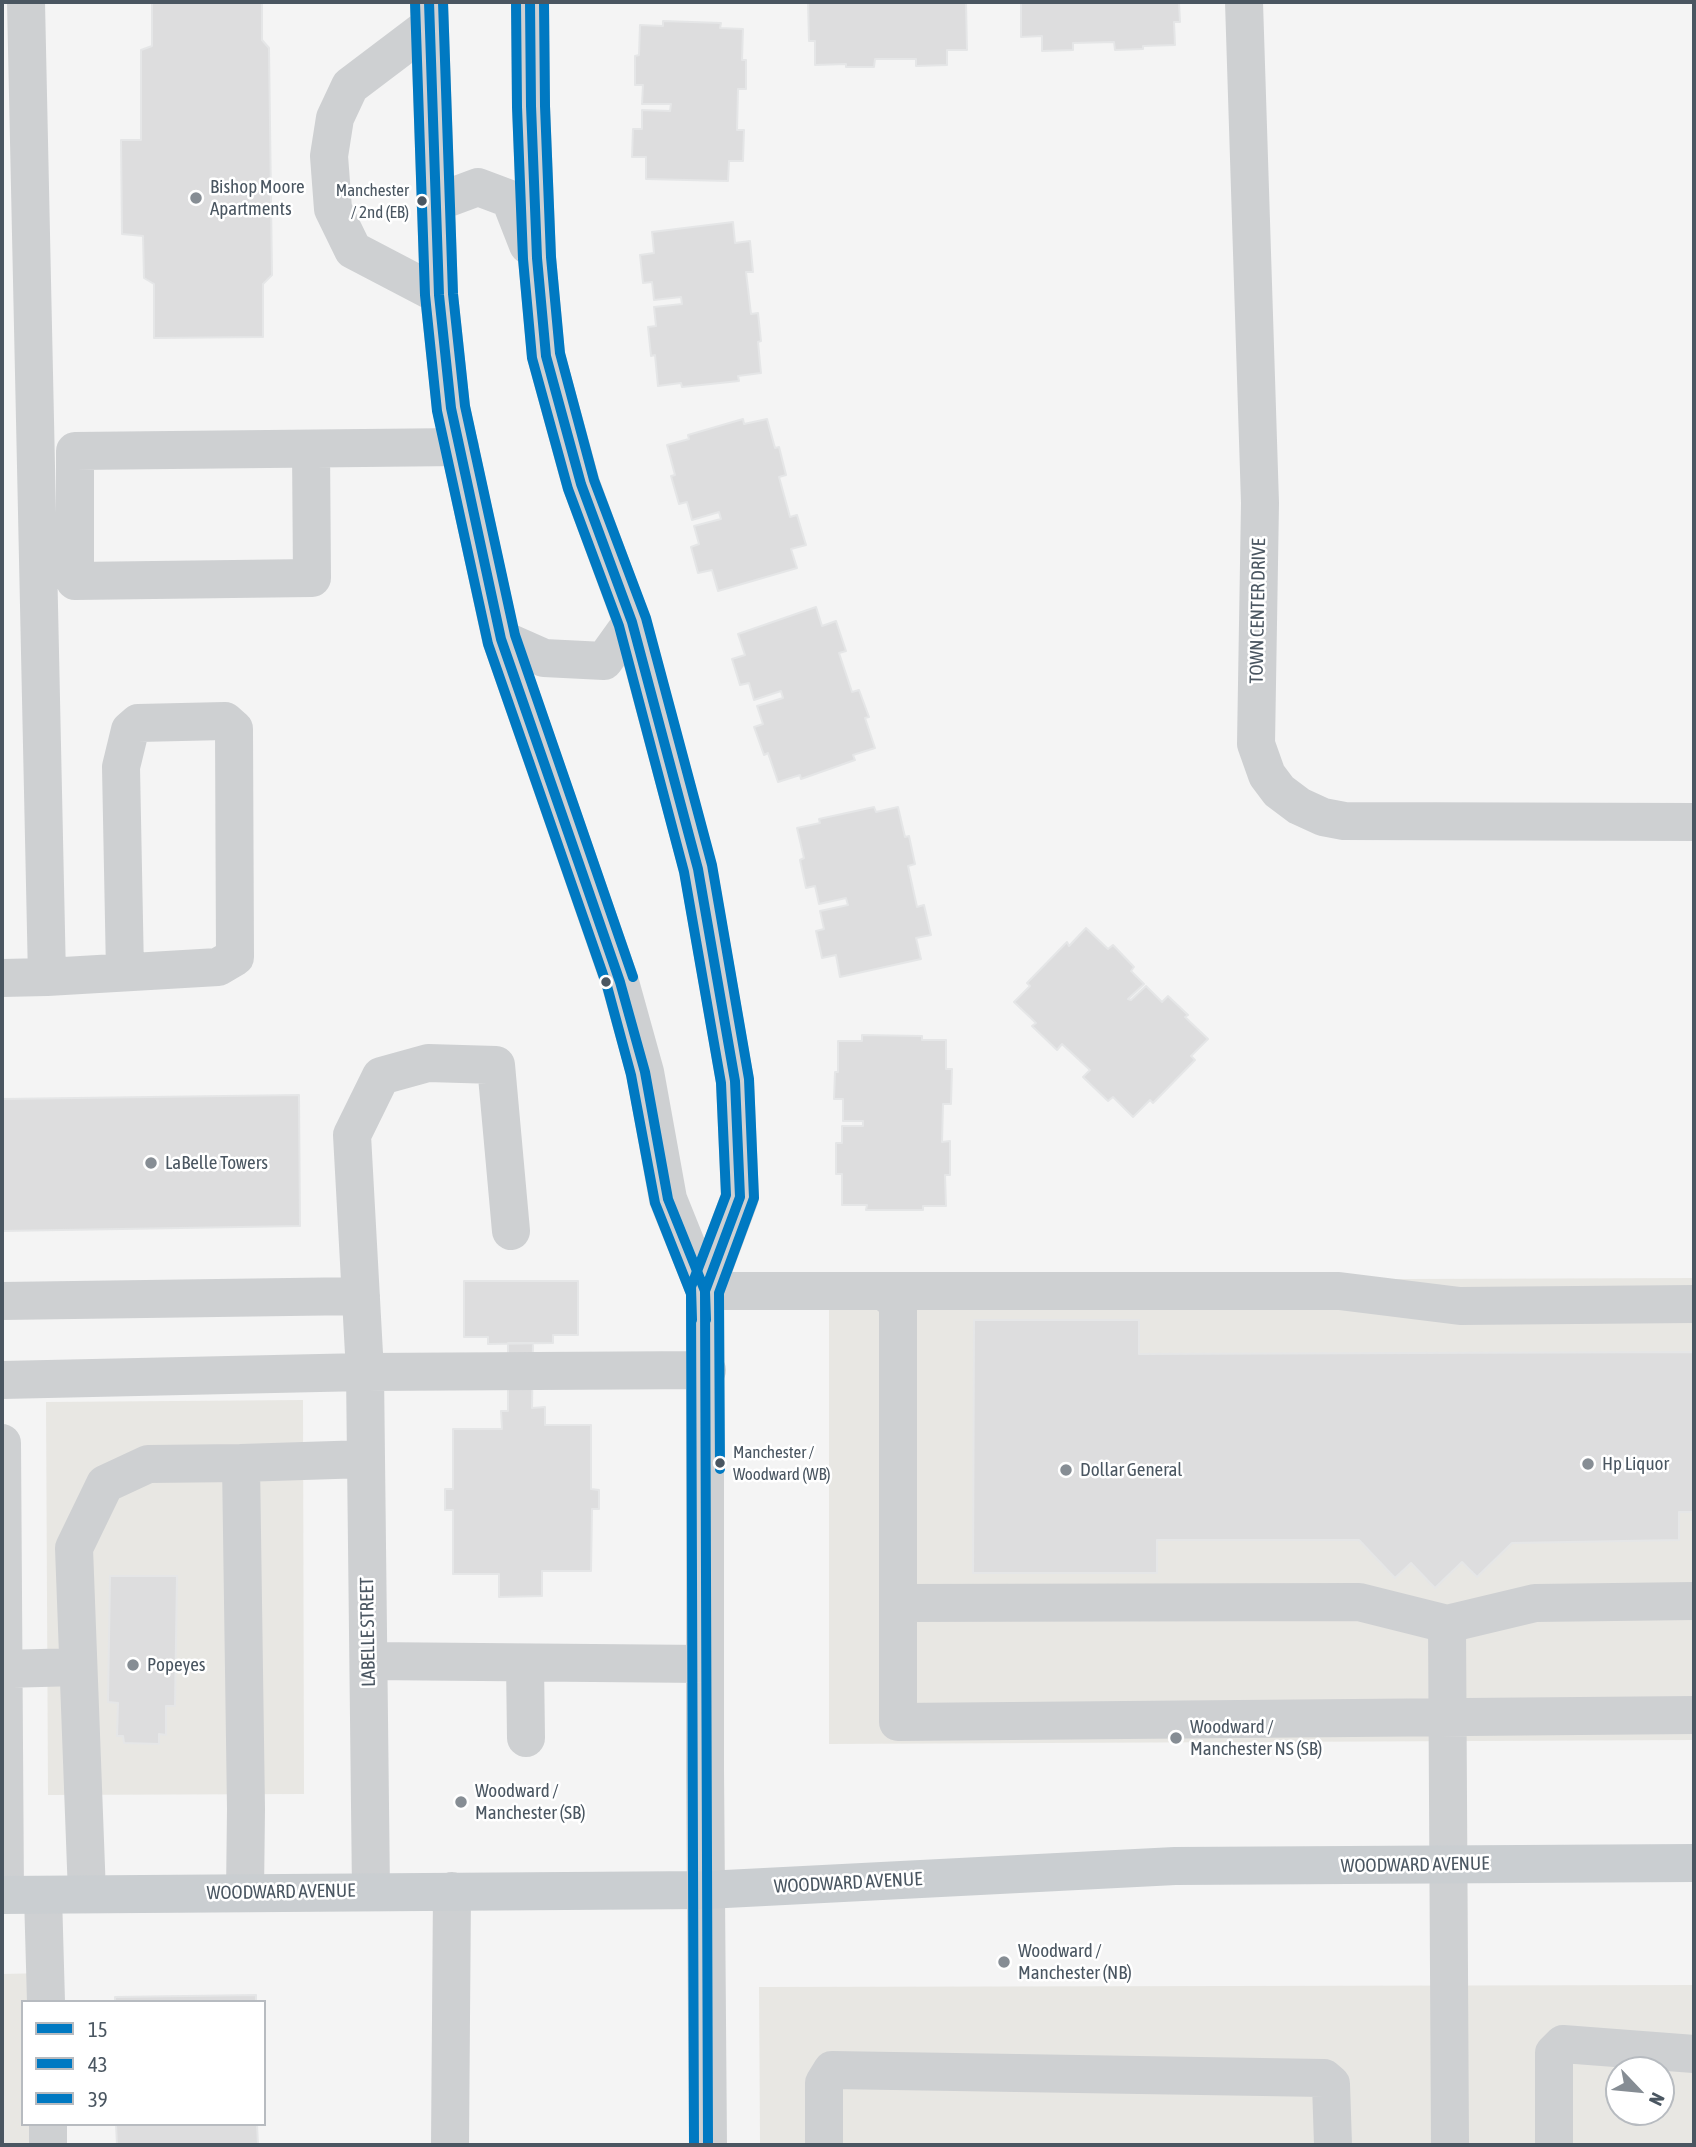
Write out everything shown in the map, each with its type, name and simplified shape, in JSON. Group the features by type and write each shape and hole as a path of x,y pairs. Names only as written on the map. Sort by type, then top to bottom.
{"main road":[{"name":"WOODWARD AVENUE","path":"3,1895 706,1890 1175,1866 1694,1863"}],"street":[{"path":"26,2 47,977"},
{"path":"530,2 531,106 546,356 581,484 632,622 698,869 735,1081 740,1197 705,1291"},
{"name":"TOWN CENTER DRIVE","path":"1244,2 1260,503 1256,744 1267,775 1279,791 1299,807 1323,817 1344,821 1694,822"},
{"path":"429,14 439,295 451,408 501,639 620,982 645,1072 668,1199 705,1291 708,2145"},
{"path":"429,14 350,86 335,118 329,156 333,209 353,250 439,295"},
{"path":"435,203 478,187 510,199 539,273"},
{"path":"311,449 312,578 75,581 75,451 460,447"},
{"path":"501,639 544,658 604,661 632,622"},
{"path":"2,978 47,977 218,967 235,957 234,729 225,721 138,723 130,730 121,767 125,972"},
{"name":"LABELLE STREET","path":"371,1892 365,1372 352,1135 381,1076 428,1063 496,1065 511,1231"},
{"path":"705,1291 1339,1291 1460,1306 1694,1304"},
{"path":"884,1291 898,1303 898,1722 1694,1715"},
{"path":"2,1301 361,1296"},
{"path":"2,1380 365,1372 707,1370"},
{"path":"2,1443 3,1895"},
{"path":"87,1894 74,1548 105,1485 148,1464 366,1459"},
{"path":"241,1463 245,1893"},
{"path":"898,1603 1359,1602 1447,1624 1535,1603 1694,1601"},
{"path":"1447,1624 1450,2145"},
{"path":"369,1661 705,1664"},
{"path":"525,1662 526,1738"},
{"path":"4,1668 78,1667"},
{"path":"450,2145 452,1891"},
{"path":"43,1895 46,2000"},
{"path":"1554,2145 1554,2053 1563,2044 1694,2054"},
{"path":"824,2145 824,2083 832,2070 1324,2078 1331,2084 1333,2145"},
{"path":"48,2126 48,2145"}],"shaded area":[{"path":"1694,1278 1694,1740 829,1744 829,1281"},
{"path":"303,1400 304,1794 48,1795 46,1402"},
{"path":"45,1973 46,2000 21,2000 21,2126 48,2126 48,2145 2,2145 2,1974"},
{"path":"1694,1985 1694,2145 760,2145 759,1987"}],"building":[{"name":"Bishop Moore Apartments","path":"152,2 262,2 262,40 269,48 272,275 263,284 263,337 154,338 154,284 144,278 143,236 122,234 121,140 141,140 141,50 152,46"},
{"path":"808,2 966,2 967,50 947,50 947,65 916,66 916,59 875,59 874,67 815,65 815,41 809,41"},
{"path":"1021,2 1179,2 1180,22 1174,22 1175,45 1115,50 1114,42 1073,43 1073,50 1042,51 1042,36 1021,37"},
{"path":"663,21 721,23 720,28 743,29 742,60 746,60 746,89 738,89 737,130 744,130 743,161 729,161 728,181 646,179 646,157 632,157 633,129 642,129 642,110 670,111 671,104 642,104 643,85 635,85 635,56 639,55 640,25 663,26"},
{"path":"733,222 735,243 750,241 753,272 746,272 751,314 758,313 761,373 738,376 739,381 682,387 681,383 658,386 655,355 651,356 648,327 656,326 654,307 682,304 681,297 654,300 652,282 643,283 640,255 654,253 652,232"},
{"path":"743,419 744,424 767,419 775,448 779,447 786,475 779,477 790,517 797,515 806,545 791,549 797,568 718,591 712,570 698,573 691,547 699,544 694,526 721,519 719,512 692,520 687,502 679,504 671,476 675,475 667,445 689,439 688,435"},
{"path":"816,607 822,626 836,621 846,651 839,653 852,692 859,690 869,717 865,718 875,748 853,755 855,760 801,779 800,775 778,782 768,753 764,755 754,727 763,724 757,706 783,698 781,691 754,700 749,683 740,685 732,659 745,655 738,634"},
{"path":"874,807 876,812 898,807 905,837 909,836 915,864 908,866 917,907 924,905 931,935 916,938 921,959 840,977 836,955 822,958 816,931 824,929 820,911 848,905 846,898 819,904 815,886 806,888 800,860 804,858 797,828 820,823 819,819"},
{"path":"1086,928 1108,949 1113,945 1134,967 1131,971 1144,984 1128,999 1131,1000 1146,986 1162,1002 1168,996 1208,1039 1191,1056 1195,1060 1153,1103 1150,1100 1133,1117 1113,1097 1108,1101 1083,1077 1090,1070 1062,1044 1057,1050 1032,1026 1036,1023 1014,1002 1030,986 1027,983 1067,942 1069,946"},
{"path":"862,1035 922,1036 922,1040 946,1040 946,1069 952,1069 951,1104 943,1104 942,1142 950,1141 950,1175 945,1175 946,1206 923,1206 923,1210 866,1210 867,1205 842,1205 842,1174 836,1174 836,1143 842,1143 842,1126 863,1126 863,1121 843,1121 843,1099 834,1099 835,1072 838,1072 838,1041 862,1041"},
{"name":"LaBelle Towers","path":"299,1095 300,1226 2,1231 2,1099"},
{"path":"464,1281 578,1281 578,1335 553,1335 553,1343 488,1344 488,1337 464,1337"},
{"path":"974,1320 1139,1320 1139,1354 1694,1352 1694,1512 1679,1512 1679,1540 1512,1543 1477,1577 1462,1562 1435,1588 1411,1563 1395,1578 1359,1540 1157,1540 1157,1573 973,1573"},
{"path":"508,1343 533,1343 532,1408 545,1407 545,1425 591,1425 591,1489 599,1490 599,1509 592,1509 591,1571 542,1571 542,1596 499,1597 499,1574 453,1574 453,1510 445,1510 445,1489 453,1489 453,1429 502,1429 501,1411 508,1411"},
{"path":"110,1576 177,1576 175,1706 166,1706 166,1735 159,1734 159,1744 124,1743 123,1736 117,1736 118,1703 108,1702"},
{"path":"2,1988 4,2145 2,2145"},
{"path":"256,1995 256,2000 115,2000 115,1997"},
{"path":"116,2126 257,2126 258,2145 117,2145"}],"transit line":[{"name":"43","path":"415,2 425,295 437,411 488,644 607,986 631,1075 655,1203 691,1294 694,2145"},
{"name":"15","path":"429,2 439,295 451,408 501,639 620,982 645,1072 668,1199 705,1291 708,2145"},
{"name":"39","path":"443,2 453,294 465,406 515,635 633,977"},
{"name":"43","path":"516,2 523,259 532,358 568,489 619,626 684,872 721,1083 726,1195 691,1287 692,1320"},
{"name":"15","path":"530,2 537,258 546,356 581,484 632,622 698,869 735,1081 740,1197 705,1291 706,1320"},
{"name":"39","path":"544,2 551,257 560,353 594,480 646,618 712,865 749,1079 754,1198 719,1293 720,1469"}],"place":[{"name":"Bishop Moore Apartments","path":"196,198"},
{"name":"Manchester / 2nd (EB)","path":"422,201"},
{"name":"LaBelle Towers","path":"151,1163"},
{"name":"Manchester / Woodward (WB)","path":"720,1463"},
{"name":"Hp Liquor","path":"1588,1464"},
{"name":"Dollar General","path":"1066,1470"},
{"name":"Popeyes","path":"133,1665"},
{"name":"Woodward / Manchester NS (SB)","path":"1176,1738"},
{"name":"Woodward / Manchester (SB)","path":"461,1802"},
{"name":"Woodward / Manchester (NB)","path":"1004,1962"}]}
